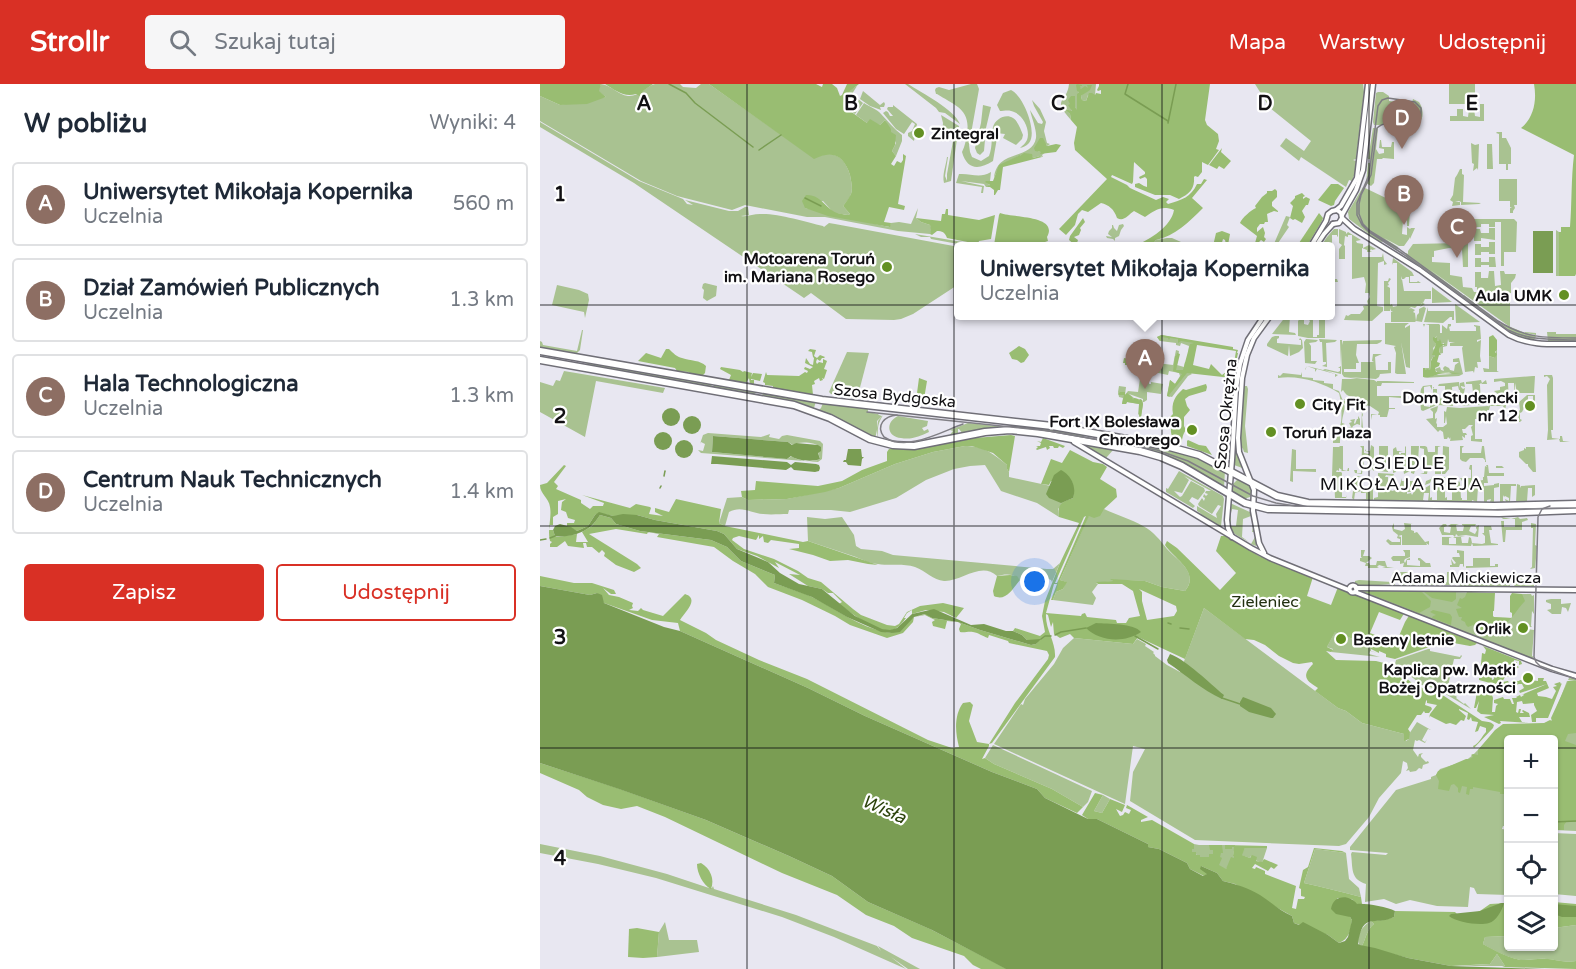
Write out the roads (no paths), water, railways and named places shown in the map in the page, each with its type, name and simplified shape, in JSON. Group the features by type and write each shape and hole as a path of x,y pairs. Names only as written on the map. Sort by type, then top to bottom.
{"main road":[{"name":"Szosa Bydgoska","path":"540,351 822,400 1088,431 1175,447 1199,455 1243,478"},
{"name":"Szosa Bydgoska","path":"540,360 794,405 830,418 870,440 893,445 914,446 998,430 1025,431 1068,438 1086,445 1140,451 1182,466 1240,501 1262,508 1287,511 1488,513 1576,510"},
{"path":"1243,478 1277,496 1311,503 1494,506 1576,504"}],"street":[{"path":"1313,242 1330,212 1341,206 1358,174 1368,84"},
{"path":"1319,242 1326,231 1342,217 1356,190 1362,170 1373,84"},
{"path":"1335,210 1354,229 1414,266 1511,336 1531,343 1576,344"},
{"path":"1327,217 1328,221 1354,229"},
{"name":"Szosa Okrężna","path":"1227,520 1236,389 1241,356 1261,320"},
{"name":"Szosa Okrężna","path":"1259,543 1253,506 1255,492 1238,445 1245,361 1250,347 1267,320"},
{"path":"1086,445 1088,431"},
{"name":"Szosa Bydgoska","path":"1086,445 1251,548 1333,583 1350,588 1354,586 1355,590"},
{"path":"1222,466 1229,465 1232,460"},
{"name":"Szosa Okrężna","path":"1230,486 1232,481 1243,478"},
{"path":"1240,501 1250,499 1255,492"},
{"path":"1254,517 1262,508"},
{"path":"1218,529 1224,528 1227,520"},
{"path":"1227,520 1232,537"},
{"path":"1251,548 1257,547 1259,543"},
{"path":"1259,543 1267,556"},
{"name":"Adama Mickiewicza","path":"1355,590 1365,587 1422,590 1576,590"},
{"path":"1355,590 1538,664 1576,676"}],"water":[{"path":"1533,231 1553,231 1553,273 1533,273"},
{"path":"667,408 675,408 680,413 678,424 667,426 662,421 662,413"},
{"path":"688,416 696,416 701,421 699,432 688,434 683,429 683,421"},
{"path":"659,432 667,432 672,437 670,448 659,450 654,445 654,437"},
{"path":"713,436 788,442 792,445 796,443 818,445 821,447 818,453 820,459 805,460 791,456 787,459 712,452"},
{"path":"680,440 688,440 693,445 691,456 680,458 675,453 675,445"},
{"path":"848,449 861,449 862,457 864,457 861,466 848,465 843,462 846,460"},
{"path":"712,456 787,462 791,465 795,462 816,464 820,468 815,472 794,470 791,467 786,470 711,464"},
{"path":"1061,470 1070,478 1074,490 1073,498 1061,503 1049,498 1046,494 1054,475"},
{"path":"599,512 613,516 637,515 717,531 724,534 737,549 768,562 780,573 799,584 822,589 855,616 882,629 897,628 912,614 934,609 971,625 984,624 1013,631 1027,640 1041,639 1031,645 958,622 932,618 925,614 914,617 900,632 881,632 847,617 812,597 774,583 775,575 741,561 727,547 711,540 640,531 616,524 611,518 600,515 591,526 582,532 569,536 555,536 553,530 555,526 560,524 577,531 588,526"},
{"name":"Wisła","path":"540,586 602,595 604,603 680,631 865,716 992,772 1037,789 1045,798 1088,819 1097,819 1148,844 1148,847 1159,849 1187,863 1190,869 1203,876 1207,874 1200,869 1201,866 1217,873 1223,881 1242,886 1292,916 1294,923 1299,925 1303,922 1339,943 1348,937 1352,920 1350,917 1336,914 1331,909 1335,901 1346,897 1357,904 1395,911 1394,917 1387,920 1366,923 1360,933 1358,944 1360,945 1408,958 1451,966 1545,969 1006,969 932,930 868,902 832,876 789,856 706,820 540,763"},
{"path":"1096,623 1127,625 1141,632 1128,638 1105,638 1086,628"},
{"path":"1170,654 1184,662 1224,695 1222,699 1168,663"},
{"path":"1243,697 1271,708 1276,714 1271,718 1249,712 1240,706"},
{"path":"1504,903 1494,920 1489,923 1468,923 1449,916 1451,914 1480,911"},
{"path":"1558,904 1576,906 1576,917 1558,916"}],"waterway":[{"path":"669,84 686,93 695,103 753,147"},
{"path":"1128,84 1125,94 1168,121"},
{"path":"1168,123 1176,84"},
{"path":"759,150 781,135"},
{"path":"805,198 821,206"},
{"path":"664,476 665,471"},
{"path":"550,538 555,536"},
{"path":"540,540 546,539"},
{"path":"1055,635 1086,628"},
{"path":"1180,628 1189,629"},
{"path":"1041,639 1051,636"},
{"path":"1135,636 1158,649"},
{"path":"1222,698 1240,704"},
{"path":"1558,822 1576,821"}],"tram line":[{"path":"1576,338 1536,336 1508,327 1363,224 1359,214 1359,204 1371,175 1377,128 1390,123 1412,125 1420,118 1421,108 1415,102 1388,98 1382,100 1378,106 1369,175 1357,203 1357,215 1362,225 1508,330 1533,338 1576,340"},
{"path":"867,412 1049,431 1157,450 1188,461 1253,496 1295,506 1498,510 1576,508"},
{"path":"897,415 885,419 881,425 881,433 893,441 913,442 963,424"},
{"path":"1550,506 1542,509 1538,517 1534,657 1540,666 1576,679"}],"place":[{"name":"Zintegral","path":"919,133"},
{"name":"Centrum Nauk Technicznych","path":"1402,149"},
{"name":"Dział Zamówień Publicznych","path":"1404,225"},
{"name":"Hala Technologiczna","path":"1457,258"},
{"name":"Motoarena Toruń im. Mariana Rosego","path":"887,267"},
{"name":"Aula UMK","path":"1564,295"},
{"name":"Uniwersytet Mikołaja Kopernika","path":"1145,389"},
{"name":"City Fit","path":"1300,404"},
{"name":"Dom Studencki nr 12","path":"1530,406"},
{"name":"Fort IX Bolesława Chrobrego","path":"1192,430"},
{"name":"Toruń Plaza","path":"1271,432"},
{"name":"Orlik","path":"1523,628"},
{"name":"Baseny letnie","path":"1341,639"},
{"name":"Kaplica pw. Matki Bożej Opatrzności","path":"1528,678"}],"district":[{"name":"OSIEDLE MIKOŁAJA REJA","path":"1402,473"}],"park label":[{"name":"Zieleniec","path":"1265,601"}]}
